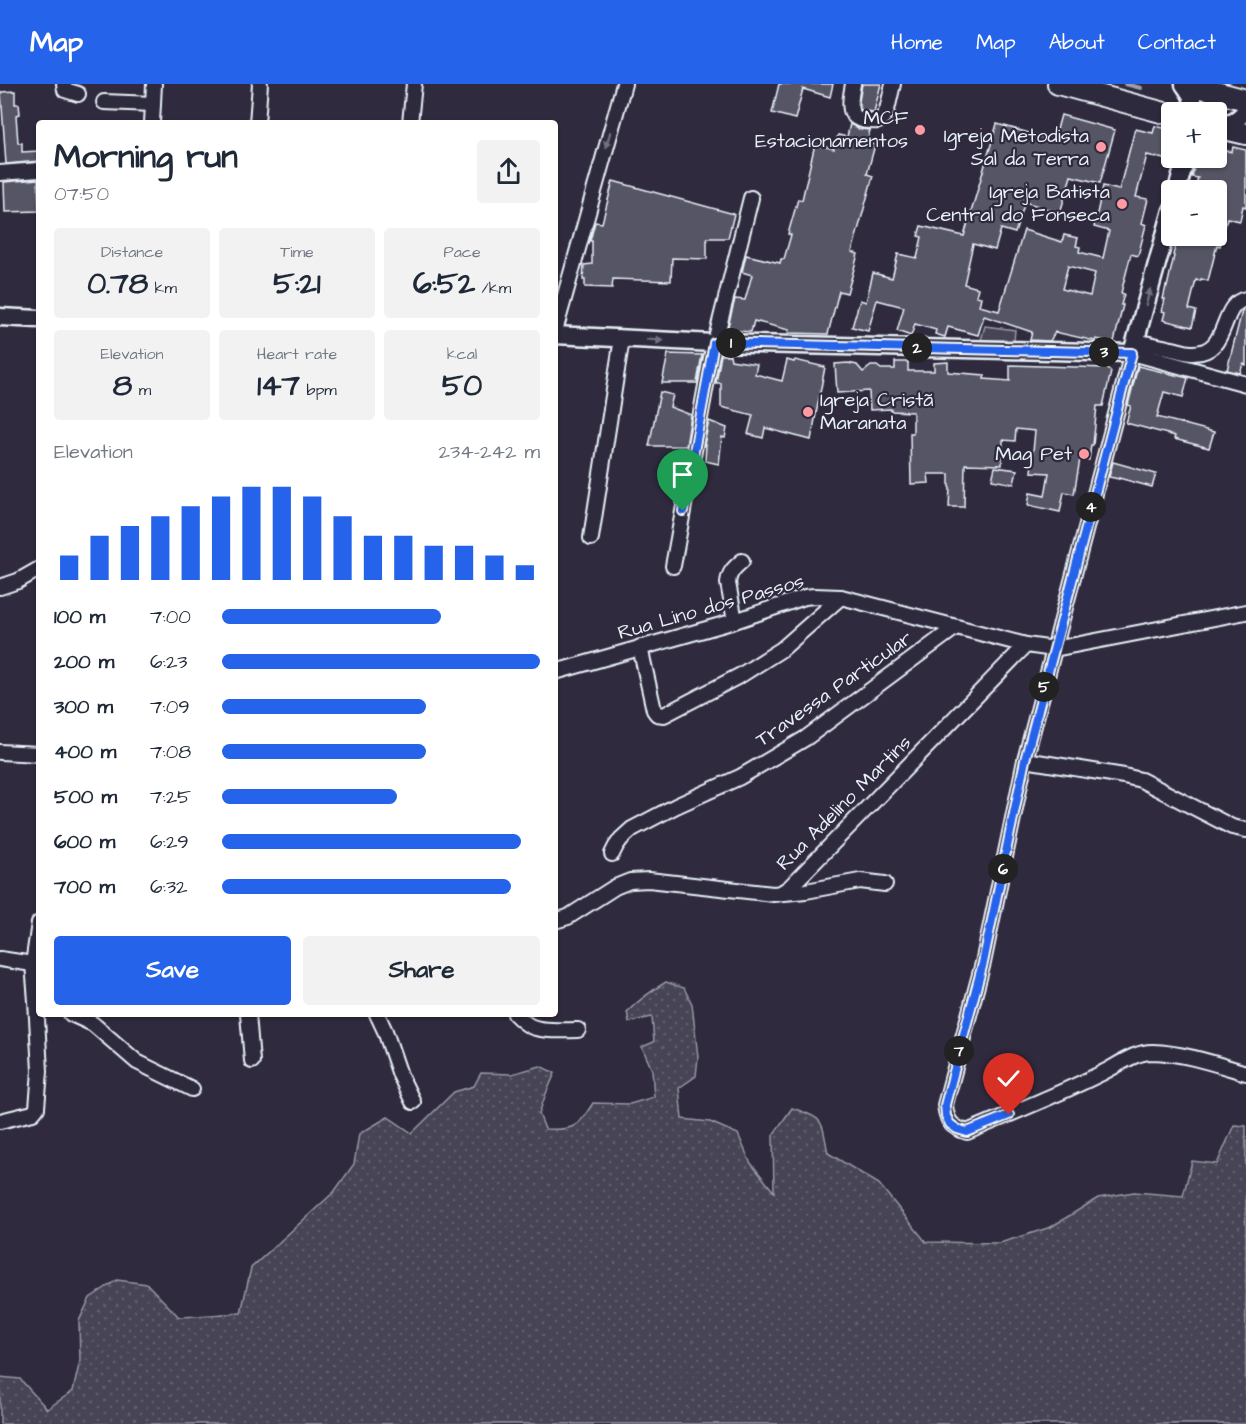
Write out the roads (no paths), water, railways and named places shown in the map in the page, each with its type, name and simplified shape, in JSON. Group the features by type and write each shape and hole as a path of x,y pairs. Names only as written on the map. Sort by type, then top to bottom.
{"highway":[{"path":"1058,84 1161,112"},
{"path":"1191,85 1246,100"},
{"path":"1227,128 1246,134"}],"main road":[{"path":"1191,85 1192,102"},
{"path":"1227,124 1238,119 1246,110"},
{"path":"558,333 714,343 1134,347 1162,246"},
{"path":"0,317 36,319"}],"street":[{"path":"64,84 65,90 78,94"},
{"path":"152,120 154,84"},
{"path":"257,120 260,84"},
{"path":"410,120 414,84"},
{"path":"558,322 624,84"},
{"path":"853,84 849,103 851,112 856,118 867,122 879,122 884,116 893,84"},
{"path":"1083,84 1161,105"},
{"path":"104,102 153,104"},
{"path":"0,173 36,170"},
{"path":"673,566 714,343 751,198"},
{"path":"1134,347 1190,353 1204,352 1215,345 1229,312 1241,300 1246,299"},
{"path":"591,538 622,338"},
{"path":"1134,347 1246,384"},
{"path":"1134,347 1025,760 983,963 945,1105 946,1116 950,1124 967,1132 1103,1073 1128,1059 1150,1052 1208,1062 1246,1073"},
{"path":"735,621 728,578 730,572 741,561"},
{"path":"0,587 18,581 36,571"},
{"name":"Rua Lino dos Passos","path":"558,671 814,596 841,597 1026,645 1054,649 1246,612"},
{"path":"640,647 654,710 657,714 664,715 741,675 782,649 841,597"},
{"name":"Travessa Particular","path":"612,854 621,839 632,829 740,777 806,738 956,627"},
{"name":"Rua Adelino Martins","path":"558,920 568,917 615,887 630,881 649,880 781,893 789,888 1026,645"},
{"path":"0,752 36,754"},
{"path":"1025,760 1141,780 1232,827 1246,830"},
{"path":"781,893 860,881 885,884"},
{"path":"0,959 35,970"},
{"path":"0,1121 33,1113 38,1108 40,1071 38,1017"},
{"path":"78,1017 93,1024 137,1062 192,1089"},
{"path":"248,1017 252,1061"},
{"path":"378,1017 400,1075 413,1102"},
{"path":"518,1017 535,1028 578,1030"}],"waterway":[{"path":"1125,84 1141,88"}],"place":[{"name":"MCF Estacionamentos","path":"920,130"},
{"name":"Igreja Metodista Sal da Terra","path":"1101,147"},
{"name":"Igreja Batista Central do Fonseca","path":"1122,204"},
{"name":"Igreja Cristã Maranata","path":"808,412"},
{"name":"Mag Pet","path":"1084,454"}]}
